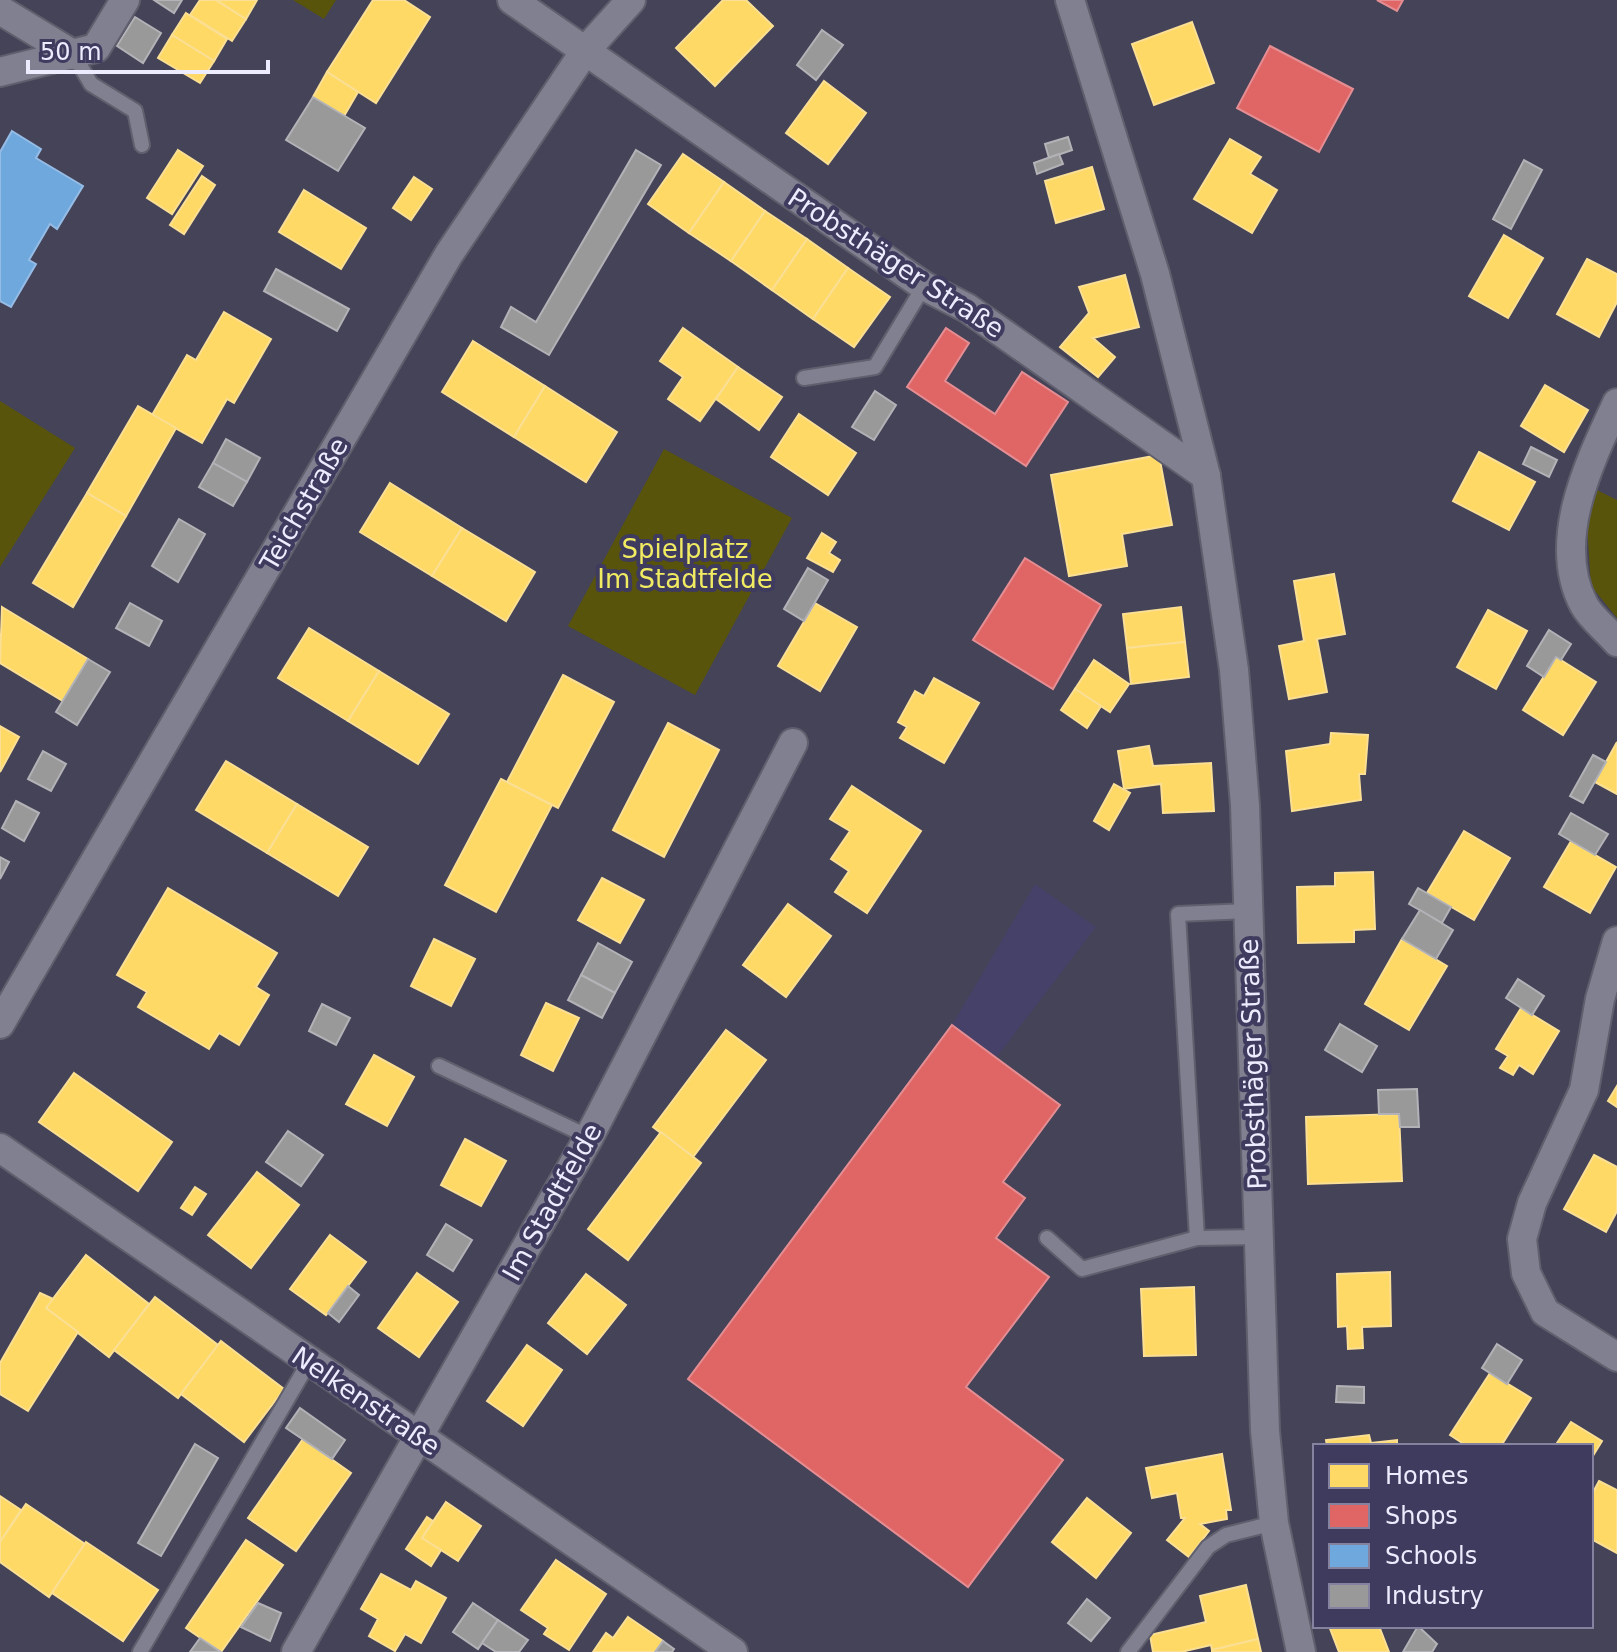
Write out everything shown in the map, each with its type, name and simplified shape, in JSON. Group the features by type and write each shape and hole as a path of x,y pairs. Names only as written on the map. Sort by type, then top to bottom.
{"street":[{"path":"0,72 96,48 125,0"},
{"name":"Probsthäger Straße","path":"512,0 924,286 967,308 1206,476"},
{"name":"Teichstraße","path":"0,1024 449,254 585,51 631,0"},
{"name":"Probsthäger Straße","path":"1070,0 1155,274 1206,476 1234,670 1248,911 1265,1431 1274,1523 1301,1652"},
{"path":"3,19 74,55"},
{"path":"1617,403 1591,460 1574,517 1573,577 1585,607 1617,642"},
{"name":"Im Stadtfelde","path":"296,1652 589,1137 793,743"},
{"path":"1617,941 1600,999 1584,1090 1532,1203 1522,1239 1526,1273 1545,1312 1617,1357"},
{"name":"Nelkenstraße","path":"0,1148 733,1652"}],"lane":[{"path":"74,55 91,84 135,111 142,145"},
{"path":"804,378 875,367 924,286"},
{"path":"1197,1238 1178,914 1248,911"},
{"path":"439,1066 589,1137"},
{"path":"1047,1238 1082,1269 1197,1238 1259,1237"},
{"path":"140,1652 309,1362"},
{"path":"1128,1652 1208,1547 1226,1535 1274,1523"}],"shaded area":[{"path":"1035,884 1096,927 996,1058 952,1025"}],"green space":[{"path":"293,0 336,0 324,19"},
{"path":"0,401 75,448 0,567"},
{"name":"Spielplatz Im Stadtfelde","path":"664,449 792,518 695,695 568,626"},
{"path":"1595,489 1617,500 1617,618 1591,586 1587,526"}],"building: Homes":[{"path":"200,0 216,0 246,19 232,41 190,15"},
{"path":"216,0 257,0 246,19"},
{"path":"373,0 404,0 430,17 376,103 327,72"},
{"path":"723,0 746,0 773,26 715,86 676,48"},
{"path":"186,13 227,39 214,61 172,35"},
{"path":"1192,22 1214,83 1154,105 1132,44"},
{"path":"172,35 214,61 200,83 158,58"},
{"path":"327,72 358,92 344,116 313,97"},
{"path":"824,81 866,113 828,164 786,133"},
{"path":"1230,139 1261,157 1250,174 1277,190 1252,233 1194,199"},
{"path":"178,150 203,166 172,214 147,198"},
{"path":"683,154 724,182 689,233 648,204"},
{"path":"1092,167 1104,209 1056,223 1045,181"},
{"path":"202,176 215,185 184,234 170,225"},
{"path":"414,177 432,189 411,220 393,208"},
{"path":"724,182 765,211 731,261 689,233"},
{"path":"304,190 366,228 341,269 279,232"},
{"path":"765,211 807,239 772,290 731,261"},
{"path":"1504,235 1543,258 1508,318 1469,296"},
{"path":"807,239 848,268 813,319 772,290"},
{"path":"1587,259 1617,274 1617,302 1599,337 1557,314"},
{"path":"848,268 890,297 854,347 813,319"},
{"path":"1125,275 1139,327 1093,338 1115,357 1098,377 1060,347 1089,313 1079,287"},
{"path":"224,312 271,339 234,403 227,399 202,443 152,415 187,355 196,360"},
{"path":"683,328 738,367 700,421 668,399 683,377 660,361"},
{"path":"473,341 545,386 514,437 442,392"},
{"path":"738,367 782,397 759,430 716,399"},
{"path":"1545,385 1588,410 1564,452 1521,426"},
{"path":"545,386 617,432 586,482 514,437"},
{"path":"138,406 176,428 126,516 87,493"},
{"path":"799,414 856,453 828,495 771,457"},
{"path":"1479,452 1535,482 1509,530 1453,501"},
{"path":"1159,455 1172,525 1122,534 1127,566 1069,576 1051,475"},
{"path":"390,483 462,528 432,576 360,532"},
{"path":"87,493 126,516 73,607 33,583"},
{"path":"462,528 535,572 506,621 432,576"},
{"path":"822,533 836,542 829,553 840,560 833,572 807,558"},
{"path":"1334,574 1345,634 1317,639 1327,692 1289,699 1279,646 1304,641 1294,581"},
{"path":"815,603 857,627 820,691 778,666"},
{"path":"2,607 88,659 63,701 0,663"},
{"path":"1181,607 1185,642 1127,648 1123,614"},
{"path":"1488,610 1527,631 1496,689 1457,667"},
{"path":"309,628 379,671 348,721 278,678"},
{"path":"1185,642 1189,677 1131,684 1127,648"},
{"path":"1556,657 1596,682 1563,735 1523,710"},
{"path":"1094,660 1129,684 1110,712 1075,689"},
{"path":"379,671 449,714 418,764 348,721"},
{"path":"563,675 614,702 558,808 507,782"},
{"path":"934,678 979,703 944,763 900,738 907,727 898,722 915,691 924,696"},
{"path":"1075,689 1101,706 1087,728 1061,710"},
{"path":"668,723 719,750 664,857 613,830"},
{"path":"0,726 19,737 0,772"},
{"path":"1331,733 1368,735 1365,774 1359,774 1361,800 1292,811 1286,751 1330,744"},
{"path":"1617,742 1617,794 1595,782"},
{"path":"1149,746 1153,766 1211,763 1214,811 1163,813 1161,784 1124,789 1118,751"},
{"path":"226,761 297,804 267,853 196,810"},
{"path":"501,779 552,805 496,912 445,885"},
{"path":"1114,784 1130,793 1109,830 1094,821"},
{"path":"852,786 921,831 867,913 835,892 849,871 831,859 850,831 830,819"},
{"path":"297,804 368,847 338,896 267,853"},
{"path":"1464,831 1510,858 1474,920 1427,893"},
{"path":"1571,841 1616,867 1590,913 1544,887"},
{"path":"1373,872 1375,929 1354,930 1354,942 1298,943 1297,887 1335,886 1335,873"},
{"path":"602,878 644,900 620,943 578,920"},
{"path":"168,888 277,953 256,987 269,995 239,1045 219,1033 209,1049 138,1007 147,992 117,975"},
{"path":"788,904 831,936 786,997 743,965"},
{"path":"434,939 475,959 451,1006 411,986"},
{"path":"1402,939 1447,966 1409,1030 1365,1004"},
{"path":"546,1003 579,1018 553,1071 521,1055"},
{"path":"1521,1008 1559,1031 1533,1074 1519,1065 1513,1075 1500,1068 1508,1056 1496,1049"},
{"path":"726,1030 766,1060 693,1157 653,1127"},
{"path":"374,1055 414,1077 387,1126 346,1104"},
{"path":"74,1073 172,1142 138,1191 39,1122"},
{"path":"1617,1086 1617,1107 1608,1101"},
{"path":"1399,1114 1402,1181 1308,1184 1306,1117"},
{"path":"661,1132 701,1163 628,1260 588,1229"},
{"path":"465,1139 506,1161 481,1206 441,1185"},
{"path":"1594,1155 1617,1167 1617,1211 1606,1232 1564,1209"},
{"path":"257,1172 299,1205 251,1268 208,1235"},
{"path":"195,1187 206,1194 192,1215 181,1208"},
{"path":"330,1235 366,1262 326,1315 290,1289"},
{"path":"86,1255 149,1304 109,1357 46,1308"},
{"path":"1390,1272 1391,1326 1362,1327 1363,1348 1348,1349 1347,1326 1338,1327 1337,1274"},
{"path":"417,1273 458,1302 419,1357 378,1328"},
{"path":"586,1274 626,1305 587,1354 548,1323"},
{"path":"1194,1287 1196,1355 1144,1356 1141,1289"},
{"path":"40,1293 53,1299 46,1308 78,1332 28,1411 0,1394 0,1363"},
{"path":"155,1297 218,1345 178,1398 114,1350"},
{"path":"221,1341 284,1389 244,1442 181,1394"},
{"path":"527,1345 562,1370 523,1426 487,1401"},
{"path":"1490,1373 1531,1398 1502,1444 1464,1444 1450,1435"},
{"path":"1571,1422 1602,1441 1593,1456 1593,1444 1556,1444"},
{"path":"1369,1435 1371,1443 1397,1440 1397,1444 1327,1444 1326,1440"},
{"path":"303,1439 351,1473 296,1551 248,1518"},
{"path":"1222,1454 1231,1510 1226,1510 1227,1519 1200,1524 1209,1531 1189,1557 1167,1540 1185,1518 1181,1518 1177,1493 1152,1498 1146,1468"},
{"path":"1599,1481 1617,1490 1617,1553 1593,1540 1593,1492"},
{"path":"0,1496 21,1510 0,1542"},
{"path":"1087,1498 1131,1533 1096,1578 1052,1542"},
{"path":"446,1502 481,1526 458,1561 422,1538"},
{"path":"26,1504 85,1544 49,1597 0,1562 0,1542"},
{"path":"427,1517 433,1521 422,1538 441,1550 431,1566 406,1549"},
{"path":"246,1540 283,1565 221,1652 186,1628"},
{"path":"86,1542 158,1590 123,1641 52,1593"},
{"path":"556,1560 606,1594 569,1650 544,1634 548,1628 521,1610"},
{"path":"381,1574 411,1590 416,1581 446,1598 421,1643 405,1634 395,1651 369,1636 378,1619 361,1609"},
{"path":"1246,1585 1258,1639 1212,1650 1211,1645 1181,1652 1153,1652 1150,1635 1206,1622 1200,1596"},
{"path":"628,1617 663,1641 655,1652 593,1652 606,1633 613,1638"},
{"path":"1330,1628 1380,1628 1389,1652 1339,1652"},
{"path":"1258,1639 1261,1652 1212,1652 1212,1650"}],"building: Shops":[{"path":"1377,0 1403,0 1397,11"},
{"path":"1270,46 1353,89 1319,152 1237,108"},
{"path":"946,328 969,343 945,381 995,414 1022,372 1068,402 1026,466 907,387"},
{"path":"1025,558 1101,605 1053,689 973,640"},
{"path":"952,1025 1060,1105 1003,1182 1025,1198 996,1238 1049,1277 966,1387 1063,1460 968,1587 688,1379"}],"building: Schools":[{"path":"12,131 41,149 36,158 83,186 57,229 50,224 29,260 36,264 11,307 0,301 0,152"}],"building: Industry":[{"path":"154,0 182,0 174,13"},
{"path":"135,17 161,33 143,63 117,46"},
{"path":"822,30 843,45 816,80 797,65"},
{"path":"313,97 365,128 338,171 286,140"},
{"path":"1068,137 1072,150 1049,158 1045,144"},
{"path":"636,150 661,165 549,355 501,327 511,307 536,322"},
{"path":"1059,154 1063,164 1037,174 1034,163"},
{"path":"1524,160 1542,170 1511,229 1493,219"},
{"path":"276,269 349,309 337,331 264,291"},
{"path":"875,391 896,405 874,440 852,427"},
{"path":"226,439 260,458 247,482 213,463"},
{"path":"1531,447 1557,460 1549,477 1523,464"},
{"path":"213,463 247,482 233,506 199,487"},
{"path":"179,519 205,534 178,582 152,566"},
{"path":"808,568 828,580 804,621 784,609"},
{"path":"130,603 162,621 149,646 116,628"},
{"path":"1549,630 1571,644 1561,660 1556,657 1544,677 1527,666"},
{"path":"88,659 110,672 77,725 56,712"},
{"path":"43,751 66,764 51,791 28,779"},
{"path":"1593,755 1606,762 1583,803 1570,796"},
{"path":"16,801 39,813 24,841 2,828"},
{"path":"1571,813 1608,834 1595,855 1559,834"},
{"path":"0,857 9,862 0,879"},
{"path":"1418,888 1451,907 1442,923 1409,904"},
{"path":"1420,910 1453,930 1436,959 1402,939"},
{"path":"598,943 632,962 615,993 581,975"},
{"path":"581,975 615,993 602,1018 568,1000"},
{"path":"1518,979 1544,996 1532,1015 1506,998"},
{"path":"322,1004 350,1018 336,1045 309,1031"},
{"path":"1340,1024 1377,1046 1362,1072 1325,1050"},
{"path":"1417,1089 1419,1127 1400,1127 1399,1114 1379,1114 1378,1090"},
{"path":"288,1131 323,1155 301,1186 266,1162"},
{"path":"446,1224 472,1240 453,1271 427,1255"},
{"path":"348,1286 359,1295 339,1322 328,1313"},
{"path":"1497,1344 1522,1360 1507,1384 1482,1368"},
{"path":"1337,1386 1364,1387 1364,1403 1336,1402"},
{"path":"300,1408 345,1440 332,1459 286,1428"},
{"path":"195,1444 218,1458 161,1556 138,1543"},
{"path":"1087,1599 1110,1618 1091,1641 1068,1623"},
{"path":"258,1603 281,1613 270,1641 241,1627"},
{"path":"473,1603 498,1620 478,1649 453,1632"},
{"path":"498,1620 528,1640 519,1652 496,1652 482,1643"},
{"path":"1417,1628 1437,1644 1432,1652 1403,1652"},
{"path":"200,1638 221,1652 190,1652"},
{"path":"663,1641 674,1649 672,1652 655,1652"}]}
